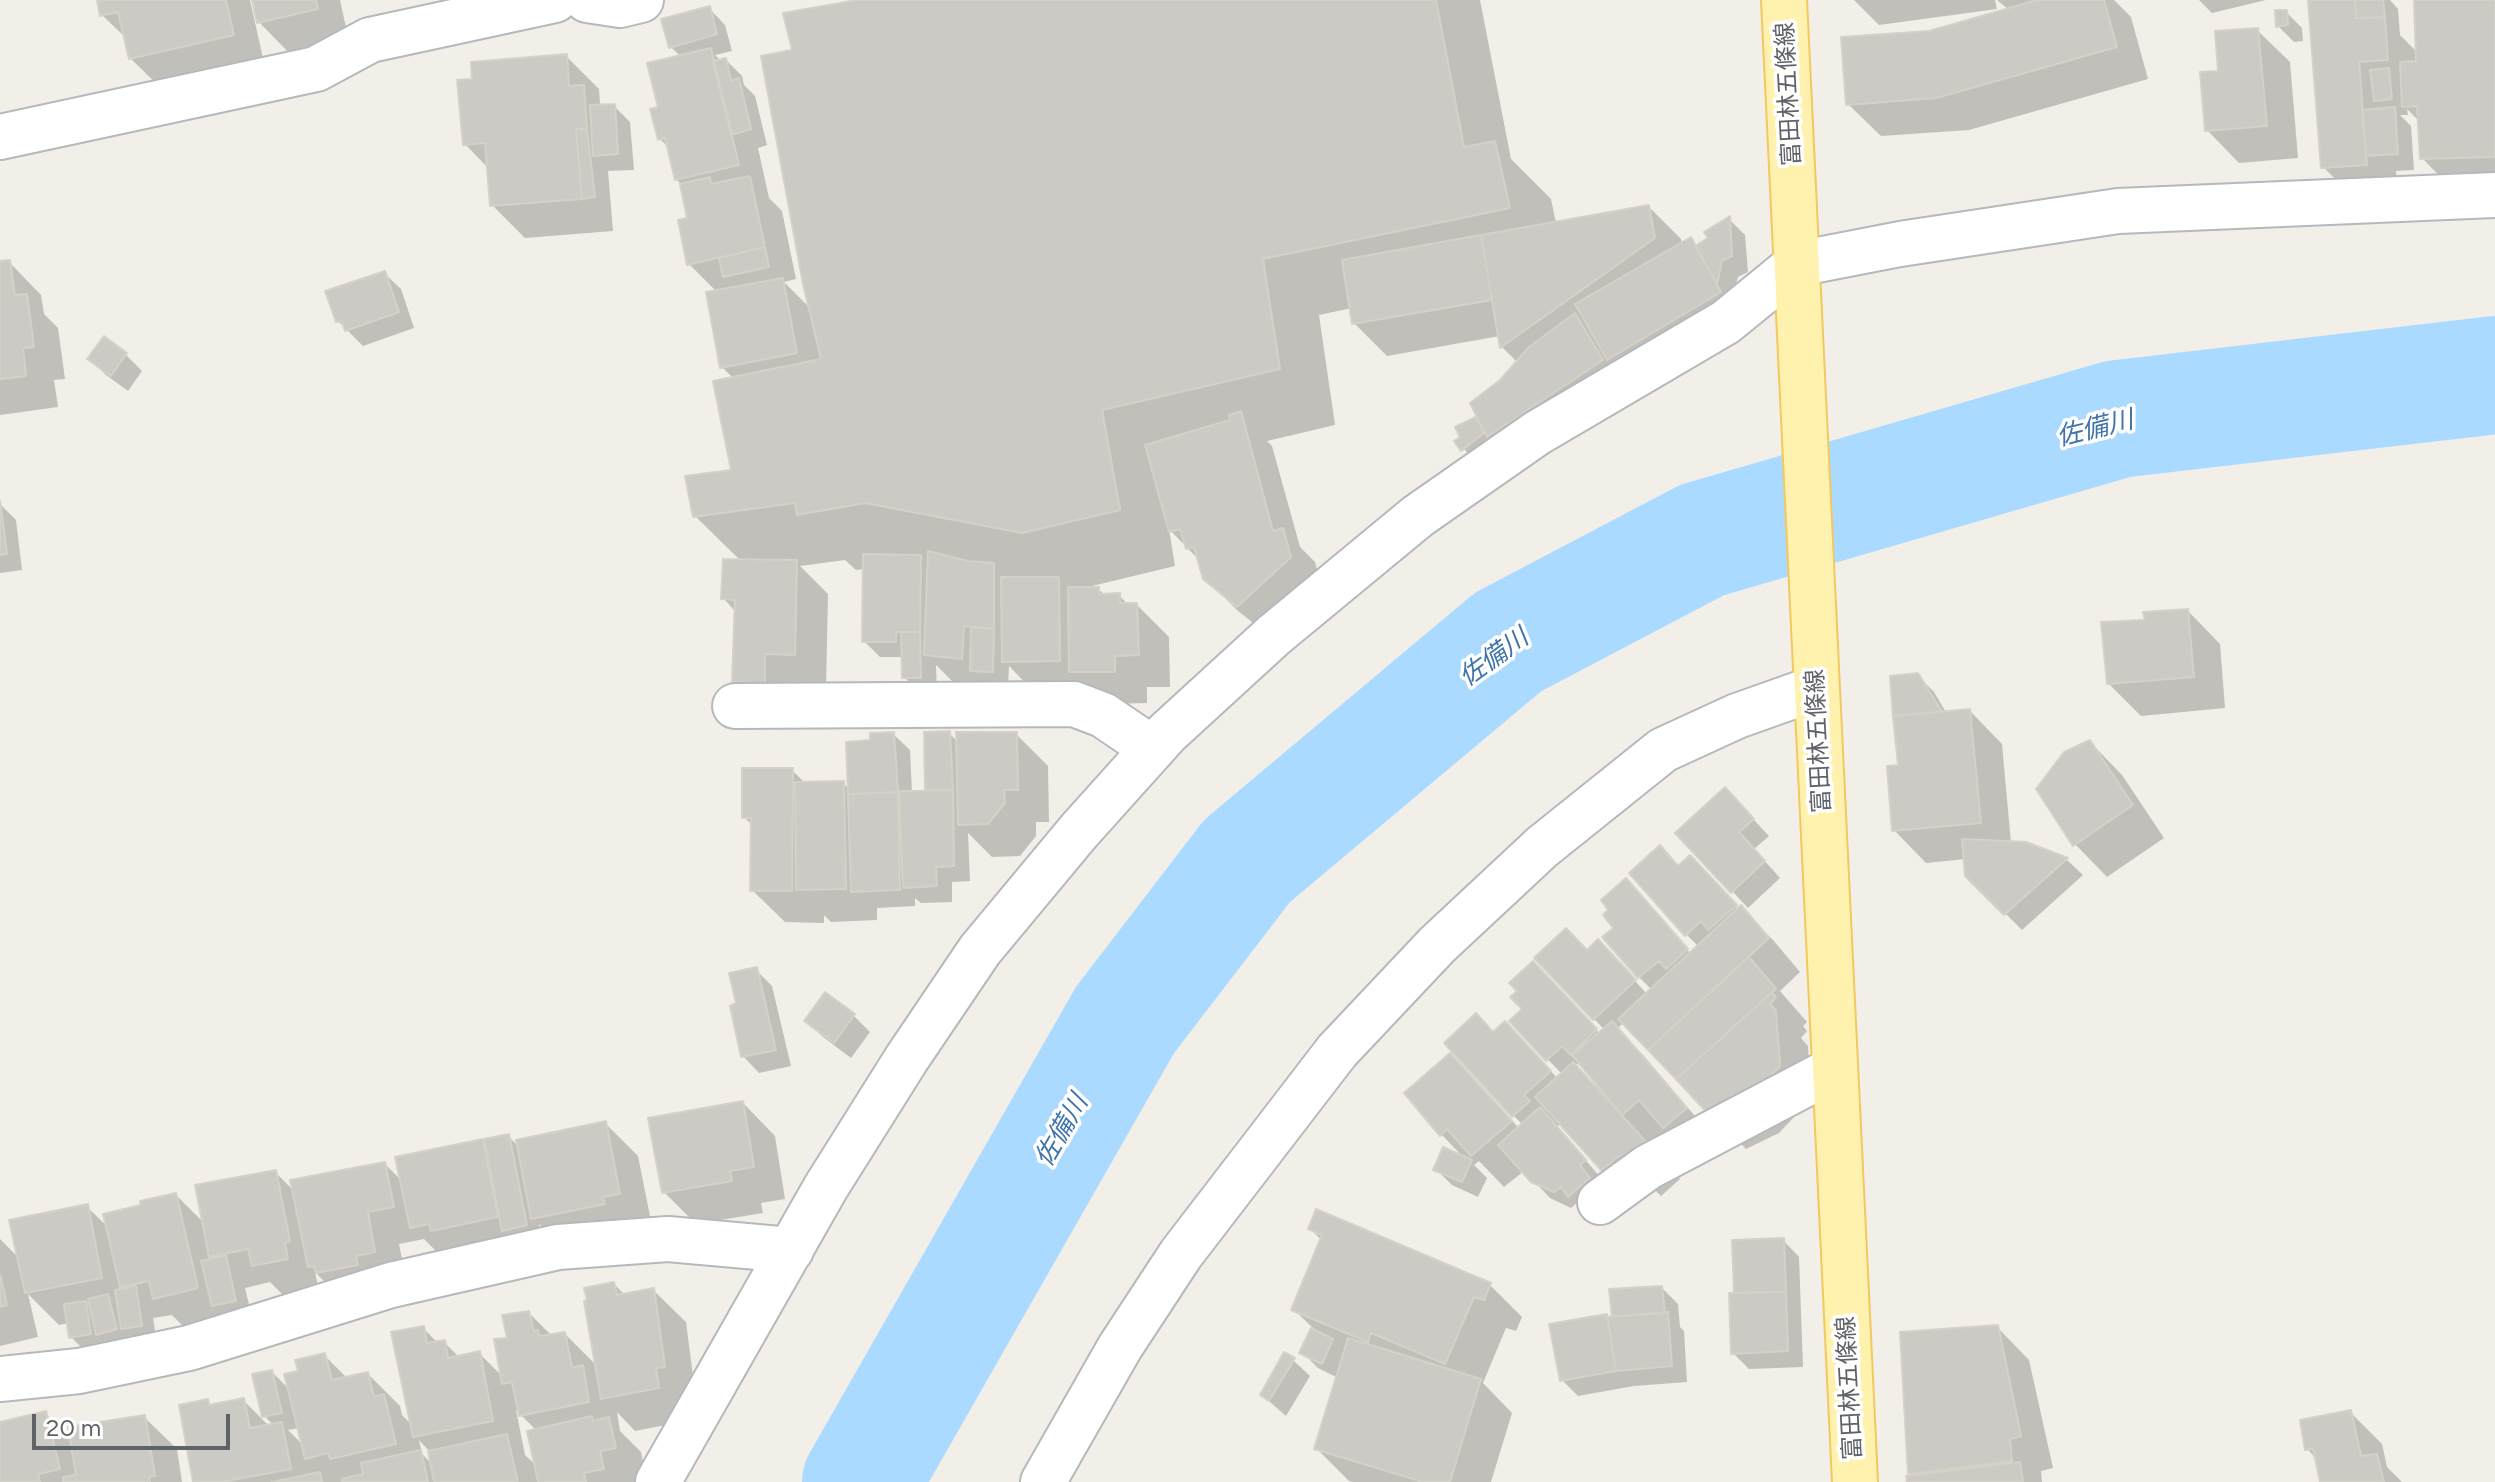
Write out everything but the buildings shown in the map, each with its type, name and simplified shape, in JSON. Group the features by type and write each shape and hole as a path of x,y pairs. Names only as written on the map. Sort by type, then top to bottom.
{"main road":[{"name":"富田林五條線","path":"1784,0 1855,1482"}],"street":[{"path":"0,137 316,69 370,40 555,0"},
{"path":"587,0 620,5 641,0"},
{"path":"658,1482 834,1174 980,950 1079,831 1167,733 1274,635 1418,516 1537,433 1726,322 1797,264 1900,244 2118,211 2495,195"},
{"path":"1043,1482 1120,1347 1181,1254 1337,1051 1437,945 1542,847 1663,750 1816,675"},
{"path":"735,706 1074,704 1103,715 1153,749"},
{"path":"1600,1202 1648,1167 1834,1069"},
{"path":"0,1379 79,1371 189,1348 391,1285 558,1247 668,1239 791,1250"}],"waterway":[{"name":"佐備川","path":"861,1482 1125,1020 1247,861 1508,642 1702,540 2118,419 2495,375"}]}
